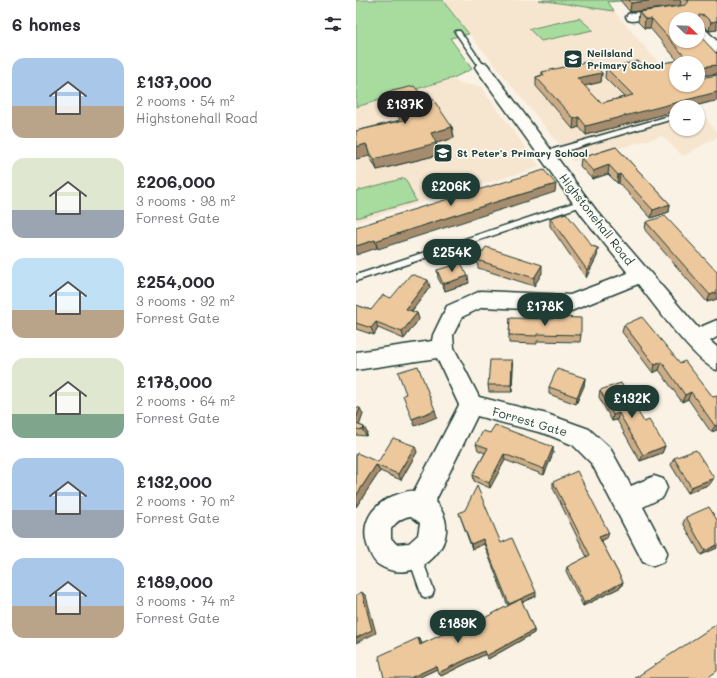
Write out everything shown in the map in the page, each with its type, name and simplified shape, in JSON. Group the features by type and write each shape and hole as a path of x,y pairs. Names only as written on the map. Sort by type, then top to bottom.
{"street":[{"path":"632,17 680,11 670,1"},
{"path":"705,36 716,46"},
{"name":"Highstonehall Road","path":"482,67 582,203 695,339 717,361"},
{"path":"420,505 471,405 443,348 443,335 454,312 481,300 570,302 642,275"},
{"path":"695,339 717,328"},
{"path":"356,361 443,348"},
{"name":"Forrest Gate","path":"471,405 547,424 581,437 601,456 654,552"},
{"path":"626,502 654,488"},
{"path":"412,503 420,505 427,510 432,517 434,525 433,534 429,543 422,551 414,556 400,558 387,554 381,548 378,540 378,530 386,513 394,507 403,504 412,503"}],"lane":[{"name":"Highstonehall Road","path":"458,32 482,67"},
{"path":"546,154 669,118"},
{"path":"356,278 582,203"},
{"path":"414,556 427,591"}],"shaded area":[{"name":"Neilsland Primary School","path":"442,0 539,0 614,11 669,75 669,92 683,92 690,100 669,100 669,136 705,136 705,117 717,132 717,137 683,156 662,136 573,161"},
{"name":"St Peter's Primary School","path":"453,78 460,84 480,86 540,167 356,222 356,107"}],"green space":[{"path":"356,0 442,0 469,34 450,38 472,69 453,78 356,107"},
{"path":"539,0 631,0 608,2 614,11"},
{"path":"579,18 593,30 541,41 529,29"},
{"path":"405,178 416,201 356,218 356,191"}],"building":[{"path":"629,0 655,0 631,3"},
{"path":"687,0 717,0 717,21 711,22 705,16 705,12 669,12 669,38 652,19 645,19 639,12 686,5 689,1"},
{"path":"705,41 717,54 717,65 705,66 705,56 684,56 677,48 705,48"},
{"path":"590,61 602,73 577,78 601,103 633,95 606,68 638,61 644,66 669,62 669,92 705,92 705,77 717,75 717,92 686,100 669,100 669,104 586,126 579,117 574,119 536,77 544,75 542,72"},
{"path":"414,86 421,94 428,92 452,127 431,133 436,143 374,159 366,144 356,147 356,131 404,120 388,92"},
{"path":"616,147 670,204 653,210 620,174 618,175 609,165 593,171 581,158"},
{"path":"544,170 556,184 356,246 356,227"},
{"path":"566,213 592,246 598,248 587,270 550,218"},
{"path":"665,216 717,272 717,292 710,295 646,222"},
{"path":"486,247 542,265 534,278 477,260"},
{"path":"461,263 468,276 443,284 437,270"},
{"path":"411,274 428,280 406,309 417,313 402,332 376,322 371,328 356,323 356,305 371,310 383,295 391,298"},
{"path":"553,317 581,318 581,335 509,335 510,318 553,319"},
{"path":"642,317 680,363 685,361 713,397 717,396 717,425 715,426 691,392 685,395 662,362 655,365 624,325"},
{"path":"490,360 512,360 511,385 488,385"},
{"path":"418,366 435,410 412,419 403,395 406,394 398,372"},
{"path":"557,369 585,378 577,397 549,387"},
{"path":"621,383 644,422 649,420 665,446 643,455 619,413 613,415 600,390"},
{"path":"356,407 360,408 356,419"},
{"path":"356,424 364,427 363,430 356,429"},
{"path":"495,425 553,447 544,469 504,454 489,483 473,475 488,448 476,444 483,431 490,433"},
{"path":"393,438 415,446 398,474 376,465 356,496 357,453 378,462"},
{"path":"696,450 714,478 691,487 674,458"},
{"path":"577,471 609,533 599,537 623,582 584,603 567,567 590,555 553,482"},
{"path":"477,486 501,543 512,538 536,592 509,604 483,539 471,544 459,513 465,510"},
{"path":"709,507 717,520 717,545 705,551 686,517"},
{"path":"362,592 372,630 356,638 356,595"},
{"path":"521,599 534,630 486,656 484,651 438,673 436,666 410,678 384,678 379,656 418,638 420,645 466,623 467,627"},
{"path":"717,624 717,671 707,678 635,678"}],"place":[{"name":"Neilsland Primary School","path":"573,59"},
{"name":"St Peter's Primary School","path":"443,153"}]}
